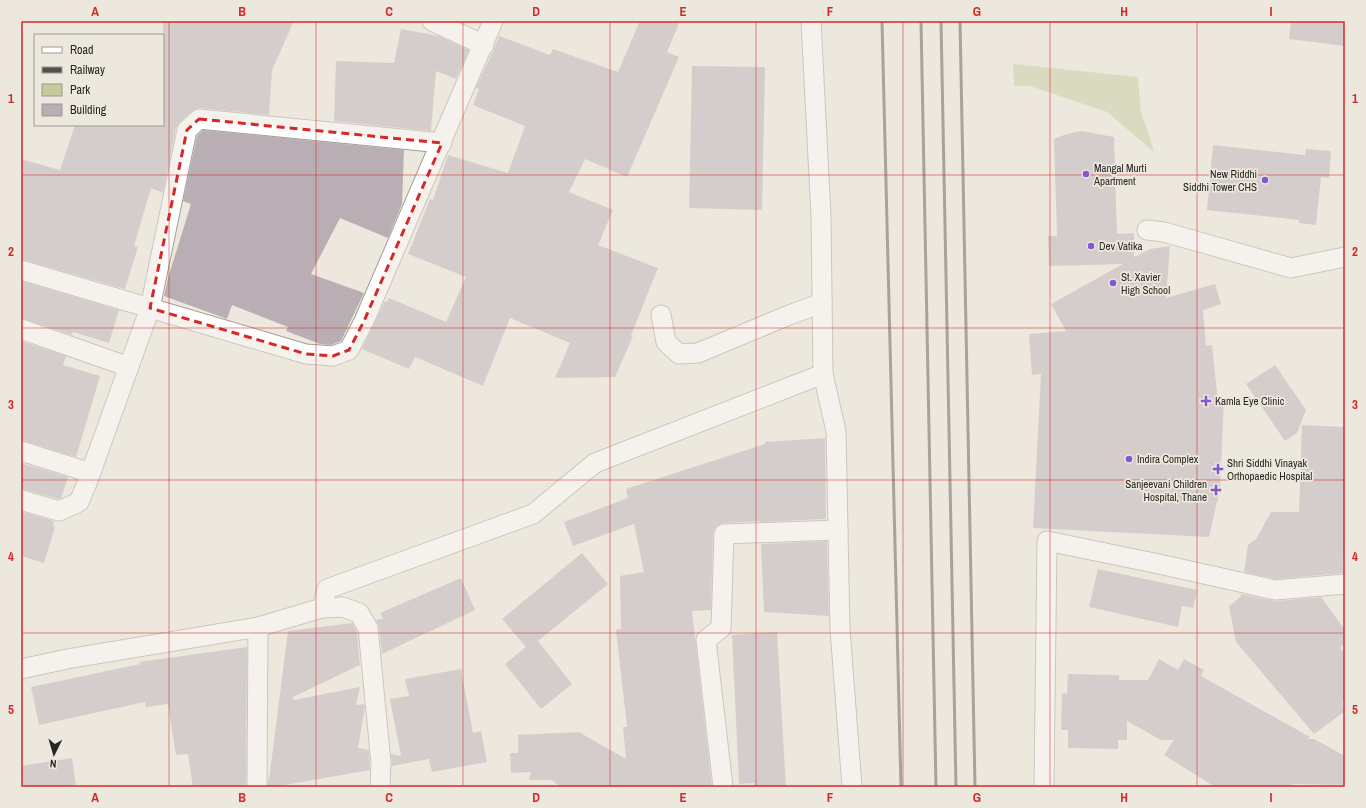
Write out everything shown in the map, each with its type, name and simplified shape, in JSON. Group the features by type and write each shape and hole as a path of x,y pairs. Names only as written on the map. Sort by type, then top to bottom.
{"street":[{"path":"432,21 484,45"},
{"path":"21,270 306,354 333,356 349,350 364,321 442,143 493,21"},
{"path":"811,21 821,216 823,374 836,431 840,629 852,787"},
{"path":"21,500 60,511 79,502 150,308 187,130 198,119 442,143"},
{"path":"1147,230 1164,232 1291,268 1345,257"},
{"path":"661,315 666,342 679,354 698,354 789,315 822,303"},
{"path":"21,329 129,367"},
{"path":"322,608 327,589 533,514 594,463 823,374"},
{"path":"21,451 90,473"},
{"path":"723,787 706,640 721,628 724,534 838,530"},
{"path":"1044,787 1047,541 1275,590 1345,584"},
{"path":"21,669 126,648 258,627 322,608 343,607 359,613 368,628 381,763 380,787"},
{"path":"257,787 258,627"}],"highlighted area":[{"path":"199,119 442,143 364,321 349,350 333,356 306,354 150,308 187,130"}],"green space":[{"path":"1013,64 1138,77 1141,113 1154,152 1107,112 1030,86 1014,86"}],"building":[{"path":"163,21 294,21 272,70 269,115 200,108 192,111 180,122 176,128 163,193 151,188 134,246 138,247 125,289 21,259 21,159 60,170 75,126 164,126"},
{"path":"640,21 680,21 667,52 679,57 627,177 585,159 569,192 613,210 598,245 658,268 631,335 633,336 615,377 555,378 570,343 510,318 483,386 415,357 409,369 362,349 385,301 387,302 389,298 446,322 466,277 408,254 430,199 433,200 448,155 508,173 525,126 473,105 479,89 476,88 499,36 550,55 553,49 618,72"},
{"path":"1291,21 1345,21 1345,46 1289,39"},
{"path":"401,29 439,36 469,50 456,79 436,71 431,131 334,121 336,61 394,63"},
{"path":"692,66 765,67 762,210 689,208"},
{"path":"203,130 404,150 402,204 388,238 340,218 311,274 364,293 341,341 331,345 320,344 286,331 288,327 232,305 227,319 164,296 168,278 191,204 183,201 197,136"},
{"path":"1081,131 1114,137 1117,234 1134,233 1134,257 1150,249 1170,246 1166,298 1215,284 1221,304 1203,310 1206,346 1212,345 1218,403 1224,399 1220,489 1209,537 1033,528 1041,374 1032,375 1029,334 1066,331 1051,304 1123,264 1049,266 1048,236 1057,236 1054,139"},
{"name":"New Riddhi Siddhi Tower CHS","path":"1213,145 1305,155 1306,149 1331,151 1329,178 1321,177 1316,225 1299,223 1299,220 1207,210"},
{"path":"21,281 119,310 109,343 73,332 72,335 21,318"},
{"path":"21,341 66,356 63,365 100,376 76,457 21,440"},
{"path":"1275,365 1306,410 1297,433 1285,441 1246,384"},
{"path":"1302,425 1345,427 1345,523 1343,573 1276,579 1244,572 1248,545 1256,539 1271,512 1299,512"},
{"path":"825,438 826,519 724,523 718,525 714,529 711,610 692,611 712,787 560,787 552,780 529,780 531,772 511,773 510,753 518,753 518,735 579,732 626,759 623,727 627,727 616,630 621,629 620,576 644,572 634,524 573,546 564,522 628,498 626,489 765,444 765,442"},
{"path":"21,463 68,477 61,498 58,499 21,489"},
{"path":"21,511 54,521 53,526 55,527 44,563 21,556"},
{"path":"827,541 829,616 764,612 761,544"},
{"path":"582,553 608,584 538,641 572,684 541,709 505,664 526,647 502,619"},
{"path":"1098,569 1197,590 1193,608 1182,606 1178,627 1089,607"},
{"path":"461,578 475,610 382,654 379,627 376,620 383,619 380,613"},
{"path":"1241,594 1276,601 1321,597 1345,630 1345,642 1340,648 1345,654 1345,699 1342,702 1344,712 1314,734 1236,642 1229,606 1241,596"},
{"path":"352,623 357,632 360,665 293,697 294,700 360,687 356,705 364,704 365,707 358,748 369,750 370,770 268,787 268,775 269,780 288,631"},
{"path":"777,632 786,787 754,787 754,783 739,784 732,635"},
{"path":"247,647 246,787 193,787 188,754 176,755 168,704 146,707 145,702 39,725 31,687 140,664 139,662"},
{"path":"1159,659 1178,670 1184,659 1204,670 1201,676 1310,737 1307,739 1314,739 1345,756 1345,785 1292,784 1297,787 1215,787 1164,755 1174,740 1161,740 1127,721 1127,740 1118,740 1118,749 1068,748 1068,730 1061,730 1062,693 1067,694 1068,674 1119,675 1119,680 1148,680"},
{"path":"461,669 473,733 481,731 487,762 432,772 429,759 392,766 391,754 401,756 390,699 409,696 405,679"},
{"path":"72,758 76,787 23,787 21,766"}],"railway":[{"path":"882,21 901,787"},
{"path":"921,21 936,787"},
{"path":"941,21 956,787"},
{"path":"960,21 975,787"}],"place":[{"name":"Mangal Murti Apartment","path":"1086,174"},
{"name":"New Riddhi Siddhi Tower CHS","path":"1265,180"},
{"name":"Dev Vatika","path":"1091,246"},
{"name":"St. Xavier High School","path":"1113,283"},
{"name":"Kamla Eye Clinic","path":"1206,401"},
{"name":"Indira Complex","path":"1129,459"},
{"name":"Shri Siddhi Vinayak Orthopaedic Hospital","path":"1218,469"},
{"name":"Sanjeevani Children Hospital, Thane","path":"1216,490"}]}
